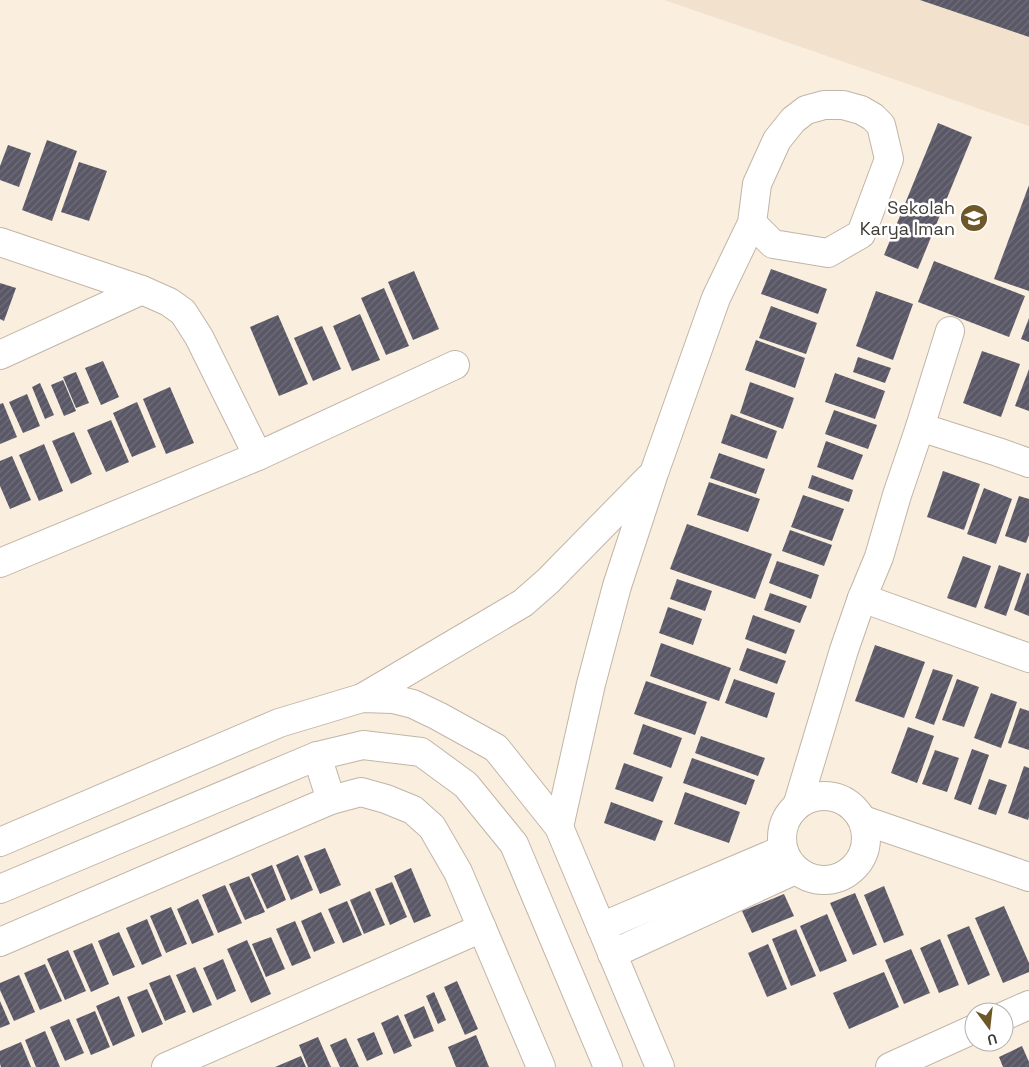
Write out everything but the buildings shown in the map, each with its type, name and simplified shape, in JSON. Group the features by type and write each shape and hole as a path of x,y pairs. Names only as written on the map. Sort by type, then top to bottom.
{"street":[{"path":"559,827 591,684 616,586 716,298 752,223 757,184 777,140 793,120 806,110 824,105 843,105 861,110 873,117 881,125 889,159 861,234 828,253 773,244 752,223"},
{"path":"0,242 142,290 169,302 182,312 198,337 258,456"},
{"path":"0,355 142,290"},
{"path":"798,803 816,796 835,796 852,805 863,820 866,839 862,858 849,872 831,880 812,879 788,860 783,824 798,803 821,723 862,598 878,557 950,331"},
{"path":"0,563 258,456 455,365"},
{"path":"920,428 1029,462"},
{"path":"0,842 279,723 362,698 523,603 548,581 654,473"},
{"path":"862,598 1029,658"},
{"path":"362,698 393,699 412,704 496,748 559,827 660,1067"},
{"path":"0,890 317,756 363,745 421,752 466,784 514,844 608,1067"},
{"path":"317,756 331,800"},
{"path":"0,942 331,800 361,792 386,799 412,810 432,827 458,872 541,1067"},
{"path":"863,820 1029,877"},
{"path":"601,927 788,860"},
{"path":"612,954 788,860"},
{"path":"166,1067 482,928"},
{"path":"1014,1012 1029,1005"},
{"path":"890,1067 964,1034"}],"shaded area":[{"path":"664,0 1029,0 1029,126 775,38"}],"place":[{"name":"Sekolah Karya Iman","path":"974,218"}]}
